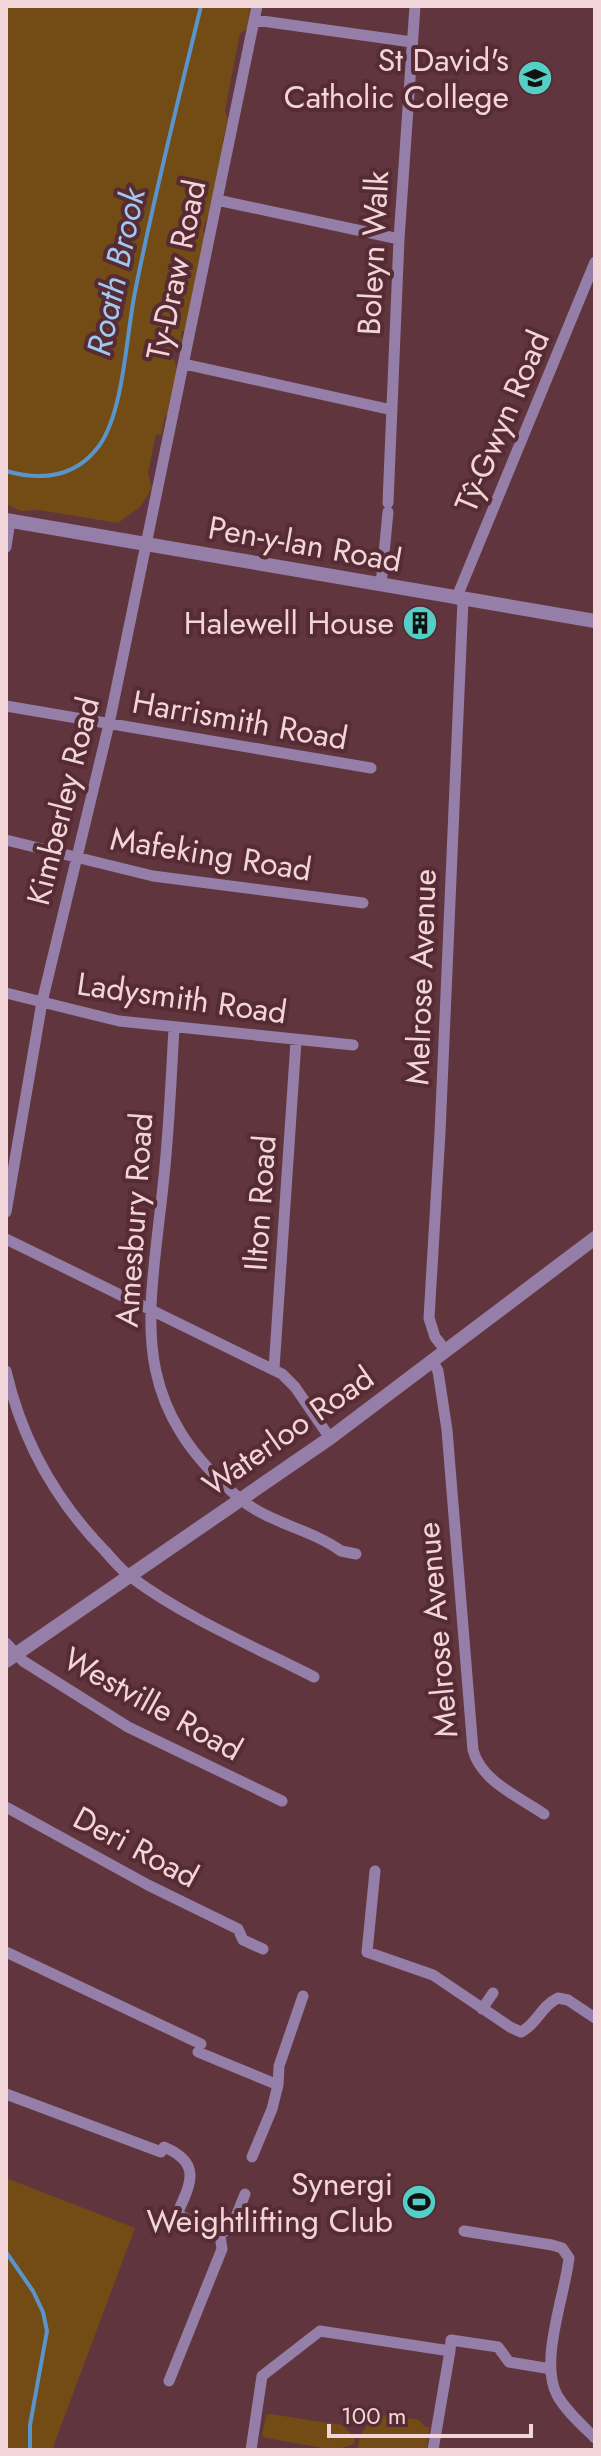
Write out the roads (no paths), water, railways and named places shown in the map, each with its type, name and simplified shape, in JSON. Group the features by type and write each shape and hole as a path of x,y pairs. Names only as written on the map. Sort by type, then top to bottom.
{"street":[{"name":"Ty-Draw Road","path":"144,544 257,6"},
{"name":"Boleyn Walk","path":"381,585 388,508 399,239 415,6"},
{"path":"255,20 412,42"},
{"path":"217,200 399,239"},
{"name":"Tŷ-Gwyn Road","path":"460,600 595,262"},
{"path":"184,364 392,410"},
{"path":"6,547 8,521"},
{"name":"Pen-y-lan Road","path":"8,521 595,621"},
{"name":"Kimberley Road","path":"6,1212 42,1002 109,724 144,544"},
{"name":"Melrose Avenue","path":"446,1351 435,1337 429,1318 441,1117 460,600"},
{"name":"Harrismith Road","path":"6,706 371,768"},
{"name":"Mafeking Road","path":"6,840 153,876 363,903"},
{"name":"Ladysmith Road","path":"6,993 119,1021 353,1045"},
{"name":"Amesbury Road","path":"174,1028 164,1181 150,1309 151,1349 156,1374 174,1421 202,1461 241,1500 341,1551 356,1554"},
{"name":"Ilton Road","path":"274,1369 296,1041"},
{"name":"Waterloo Road","path":"9,1653 129,1576 330,1438 595,1238"},
{"path":"6,1239 274,1369 295,1387 330,1438"},
{"name":"Melrose Avenue","path":"433,1362 438,1371 447,1430 475,1760 486,1775 544,1814"},
{"path":"6,1371 23,1427 50,1481 74,1517 129,1576 200,1618 314,1677"},
{"name":"Westville Road","path":"9,1653 128,1727 282,1801"},
{"name":"Deri Road","path":"6,1807 148,1885 238,1929 243,1940 263,1949"},
{"path":"375,1871 367,1952 433,1975 521,2032 531,2028 547,2004 558,1998 568,2000 595,2018"},
{"path":"6,1952 278,2085"},
{"path":"482,2009 493,1993"},
{"path":"252,2157 272,2109 279,2066 303,1996"},
{"path":"6,2094 182,2156 190,2169 189,2182 177,2214 220,2235"},
{"path":"220,2235 233,2224 245,2194"},
{"path":"464,2231 552,2245 562,2248 569,2258 551,2369 557,2394 595,2438"},
{"path":"169,2381 222,2249 220,2235"},
{"path":"251,2450 262,2376 320,2331 450,2351"},
{"path":"433,2450 451,2340 498,2347 509,2362 551,2369"}],"waterway":[{"name":"Roath Brook","path":"6,471 32,476 68,471 90,457 107,431 119,393 150,220 201,6"},
{"name":"Roath Brook","path":"6,2252 33,2291 43,2312 47,2331 30,2425 30,2450"}],"place":[{"name":"St David's Catholic College","path":"535,78"},
{"name":"Halewell House","path":"420,623"},
{"name":"Synergi Weightlifting Club","path":"419,2202"}]}
